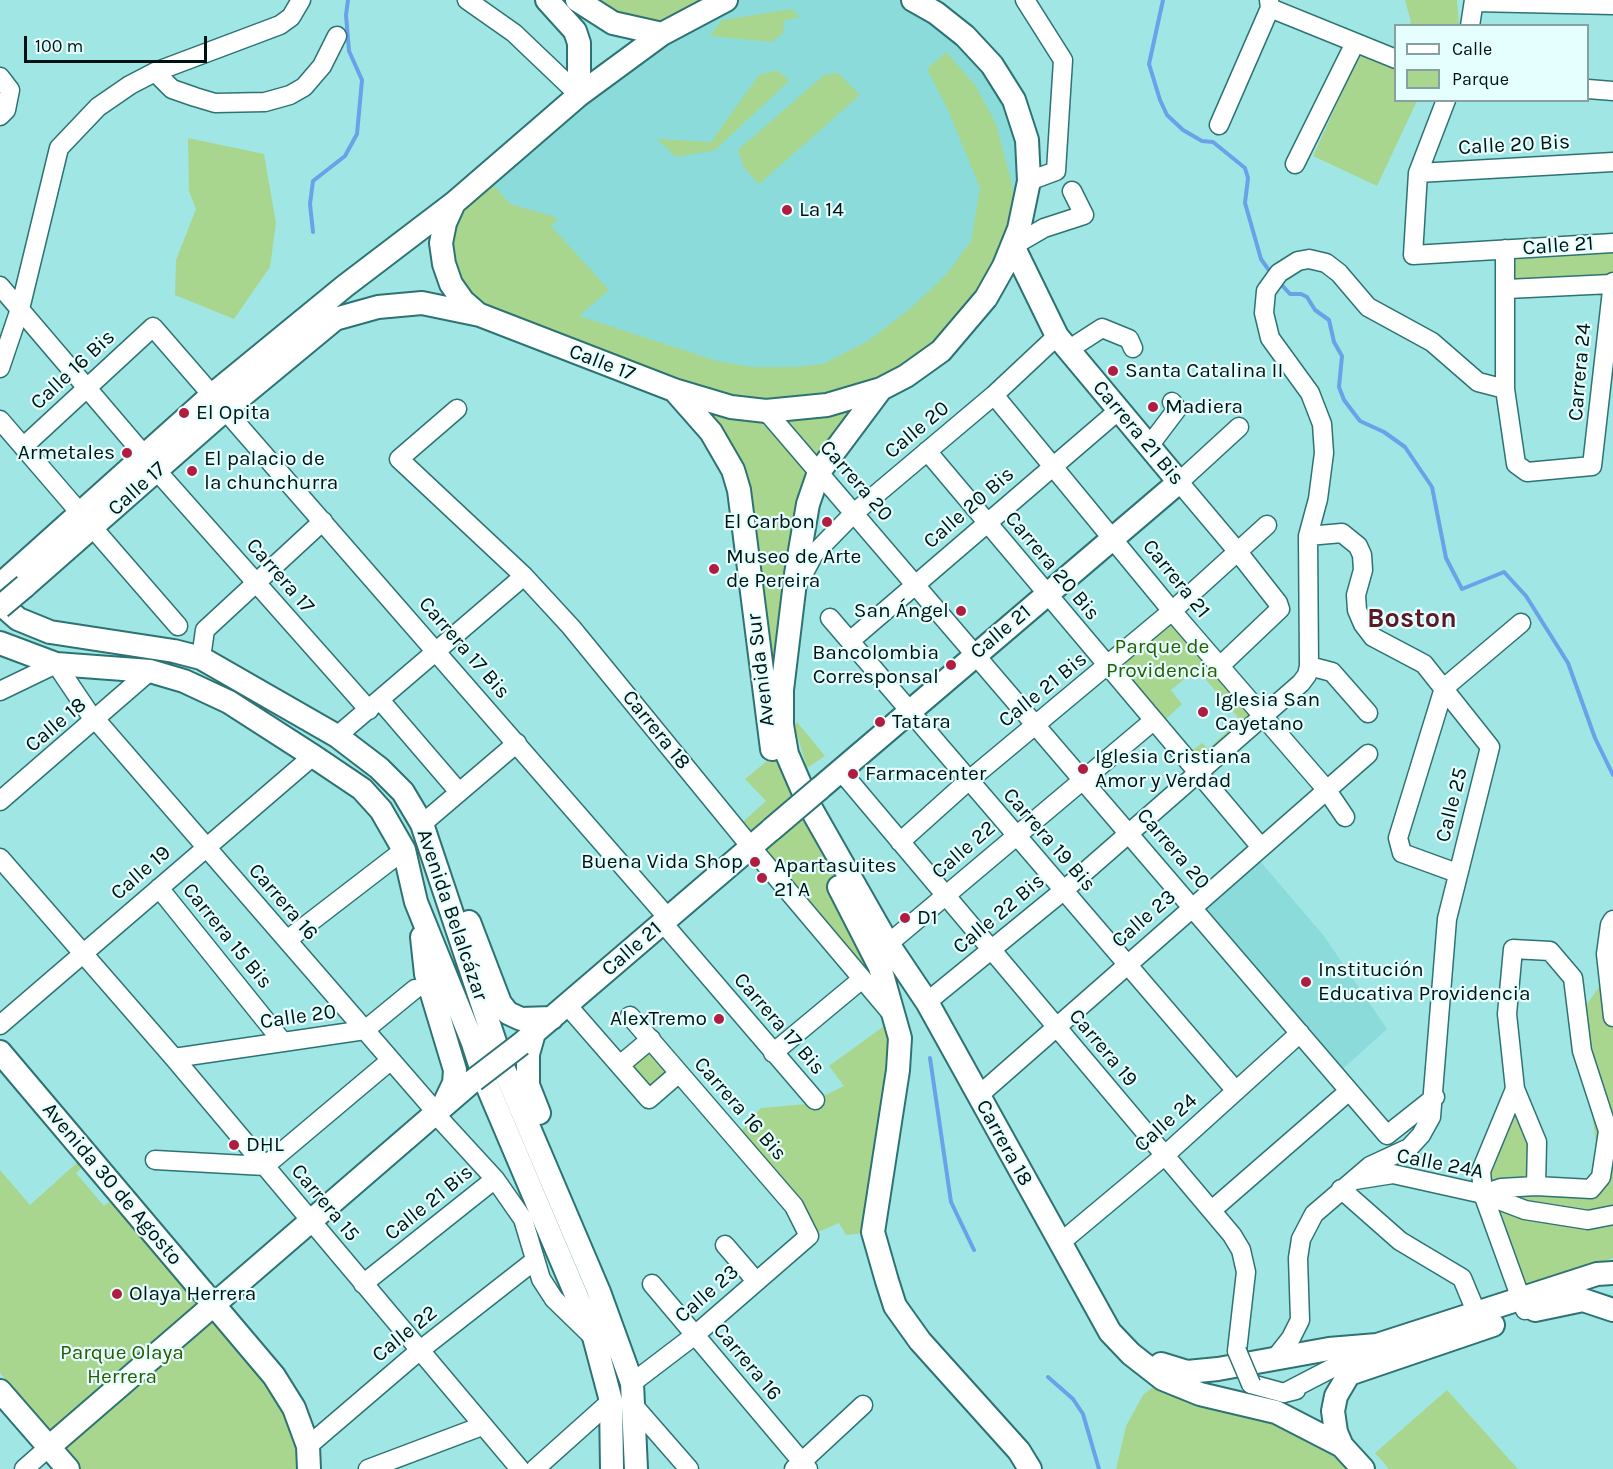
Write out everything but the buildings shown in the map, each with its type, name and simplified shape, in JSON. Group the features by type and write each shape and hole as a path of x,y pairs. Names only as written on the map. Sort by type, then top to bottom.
{"main road":[{"path":"547,0 575,31 579,43 579,95"},
{"path":"577,0 613,23 662,34"},
{"name":"Calle 17","path":"0,605 9,578 87,521 345,286 454,203 579,95 662,34 726,0"},
{"name":"Calle 17","path":"218,403 335,319 378,307 422,303 480,315 674,390 731,407 766,411 827,405 881,389 906,376 932,357 964,327 986,298 1020,229 1029,181 1027,140 1014,100 992,65 965,36 936,13 913,0"},
{"name":"Calle 17","path":"947,0 965,36"},
{"path":"454,203 445,223 441,243 444,264 451,284 463,301 480,315"},
{"name":"Carrera 21 Bis","path":"1013,246 1063,343 1179,482"},
{"name":"Avenida Sur","path":"782,690 793,592 808,504 819,472 881,389"},
{"name":"Avenida Sur","path":"674,390 711,432 733,470 739,490 773,756 880,967 897,1028"},
{"name":"Calle 21","path":"49,1447 309,1220 438,1114 474,1080 559,1012 909,710 1179,482"},
{"path":"9,578 37,532 87,521"},
{"name":"Avenida Belalcázar","path":"0,605 18,619 50,632 174,651 201,658 337,736 379,768 404,792 422,824 504,1069 599,1292 632,1383 636,1469"},
{"name":"Avenida Belalcázar","path":"0,643 56,663 150,671 184,681 229,702 313,756 363,789 381,810 404,850 416,902 473,1043 486,1083 594,1337 611,1401 612,1469"},
{"path":"0,654 23,662 56,663"},
{"name":"Carrera 18","path":"782,690 782,725 787,754 809,805 888,944 927,1002 1110,1332 1131,1354 1163,1379 1200,1394 1276,1412 1342,1446 1363,1469"},
{"path":"442,885 473,928 500,1003 508,1013 520,1019 559,1012"},
{"path":"416,902 426,974 455,1070 454,1083 438,1114"},
{"path":"941,1028 919,1023 897,1028 898,1070 873,1232 895,1306 920,1341 1019,1451 1030,1469"},
{"path":"527,1039 528,1085 591,1246 599,1292"},
{"name":"Avenida 30 de Agosto","path":"0,1052 274,1376 294,1408 308,1446 309,1469"},
{"path":"1342,1446 1336,1432 1333,1411 1336,1396 1348,1374 1452,1339 1597,1275 1613,1273"},
{"path":"1131,1354 1187,1372 1218,1369 1276,1357 1377,1345 1477,1314 1524,1307 1583,1300 1613,1310"},
{"path":"0,1391 68,1469"}],"street":[{"path":"0,368 20,309 59,148 98,107 155,72 280,25 291,17 301,0"},
{"path":"467,0 514,33 579,95"},
{"path":"1025,0 1063,60 1056,171 1029,181"},
{"path":"1470,24 1474,1 1613,5"},
{"path":"1219,125 1269,4 1394,59"},
{"path":"155,72 172,89 215,103 265,102 290,95 304,87 322,66 338,36"},
{"path":"1294,164 1355,43"},
{"path":"0,117 6,110 5,83"},
{"path":"1589,89 1613,91"},
{"path":"1445,102 1418,173 1413,255 1505,249"},
{"name":"Calle 20 Bis","path":"1418,173 1613,162"},
{"path":"1013,246 1044,228 1084,215 1072,191"},
{"name":"Calle 21","path":"1592,466 1527,472 1516,464 1505,388 1507,289 1505,249 1613,243"},
{"path":"1368,713 1332,672 1309,666 1308,536 1318,499 1324,443 1319,414 1310,393 1280,353 1267,330 1264,306 1266,291 1279,273 1298,261 1309,259 1331,266 1368,307 1432,342 1478,382 1505,388"},
{"path":"1507,289 1612,283"},
{"name":"Carrera 24","path":"1592,466 1598,431 1612,283"},
{"name":"Carrera 17","path":"0,286 256,583 459,792"},
{"name":"Carrera 17 Bis","path":"153,327 518,743 773,1053 815,1100"},
{"name":"Calle 16 Bis","path":"23,447 153,327"},
{"name":"Calle 20","path":"793,592 814,554 854,513 994,395 1063,343 1102,328 1129,339 1133,348"},
{"name":"Carrera 21","path":"994,395 1172,611 1326,789 1345,817"},
{"path":"1149,446 1177,410 1172,402"},
{"name":"Carrera 18","path":"457,409 399,459 524,576 571,627 862,979 897,1028"},
{"name":"Calle 20 Bis","path":"850,641 1119,410"},
{"name":"Carrera 20","path":"766,411 1387,1135 1435,1097"},
{"path":"1598,431 1613,412"},
{"path":"0,420 178,626 206,630"},
{"name":"Calle 21","path":"1179,482 1239,427"},
{"name":"Carrera 20 Bis","path":"927,451 1106,667 1260,846"},
{"name":"Carrera 21 Bis","path":"1179,482 1238,552 1278,603 1280,609 1278,614 1220,666"},
{"path":"201,658 206,630 323,521"},
{"name":"Calle 21 Bis","path":"900,842 1036,724 1172,611 1267,525"},
{"path":"1308,536 1342,533 1358,546 1362,555 1363,570 1356,595 1357,610 1363,624 1373,637 1424,664 1444,688"},
{"path":"337,736 524,576"},
{"name":"Carrera 19 Bis","path":"830,618 1236,1091"},
{"path":"1276,1357 1291,1338 1300,1320 1298,1258 1301,1239 1314,1214 1370,1166 1408,1148 1421,1135 1431,1117 1435,1097 1447,919 1457,873 1402,853 1398,838 1444,688 1521,623"},
{"path":"174,651 178,626"},
{"path":"0,691 56,663"},
{"name":"Carrera 16","path":"56,663 92,717 495,1179 523,1219 541,1279 554,1299 594,1337"},
{"name":"Calle 22 Bis","path":"927,1002 1063,891 1263,718 1301,683 1307,675 1309,666"},
{"name":"Calle 18","path":"113,668 117,687 113,706"},
{"name":"Calle 18","path":"0,801 92,717 113,706 150,671"},
{"name":"Calle 25","path":"1444,688 1490,747 1457,873"},
{"name":"Calle 22","path":"888,944 1153,721"},
{"path":"422,824 518,743"},
{"name":"Calle 23","path":"978,1096 1260,846 1368,754"},
{"name":"Calle 19","path":"0,1025 313,756"},
{"name":"Carrera 19","path":"840,770 945,897 1212,1210 1241,1250 1246,1272 1237,1351 1258,1386 1284,1393"},
{"path":"287,940 404,850"},
{"name":"Carrera 15","path":"0,858 174,1058 520,1469"},
{"name":"Carrera 15 Bis","path":"159,888 282,1041"},
{"path":"1613,920 1610,925 1606,954 1613,1017"},
{"path":"1483,1194 1501,1188 1536,1186 1591,1189 1601,1177 1608,1131 1582,1051 1573,978 1550,951 1513,949 1507,1014 1515,1089 1537,1142 1536,1186"},
{"path":"773,1053 862,979"},
{"name":"Calle 20","path":"174,1058 365,1030 415,989"},
{"path":"559,1012 620,1065 649,1099 679,1073"},
{"name":"Carrera 16 Bis","path":"630,1016 794,1206 809,1236"},
{"name":"Calle 24","path":"1060,1243 1164,1156 1300,1033"},
{"path":"620,1065 651,1039"},
{"path":"155,1160 265,1166 391,1060"},
{"path":"1515,1089 1481,1172 1483,1194 1524,1307"},
{"path":"1212,1210 1349,1091"},
{"name":"Calle 24A","path":"1347,1185 1393,1174 1483,1194 1525,1210 1588,1220 1613,1215"},
{"name":"Calle 21 Bis","path":"363,1284 495,1179"},
{"path":"1347,1185 1400,1241 1462,1278 1477,1314 1452,1339"},
{"name":"Calle 23","path":"632,1383 695,1335 809,1236"},
{"path":"725,1245 756,1281"},
{"name":"Calle 22","path":"308,1446 419,1351 534,1261"},
{"name":"Carrera 16","path":"652,1284 801,1466"},
{"path":"1284,1393 1377,1345"},
{"path":"1284,1393 1348,1374"},
{"path":"535,1469 611,1401"},
{"path":"634,1406 689,1469"},
{"path":"801,1466 862,1406"},
{"path":"368,1469 482,1426"},
{"name":"Calle 21","path":"24,1469 49,1447"}],"shaded area":[{"path":"726,0 913,0 992,65 1029,181 881,389 573,352 481,178"},
{"name":"Institución Educativa Providencia","path":"1253,853 1324,936 1387,1029 1336,1075 1193,907"}],"green space":[{"path":"577,0 726,0 662,34"},
{"path":"1405,0 1457,0 1459,24 1410,24"},
{"path":"792,9 799,17 784,21 783,33 772,42 710,36 722,20"},
{"path":"1362,49 1394,64 1394,102 1417,102 1377,186 1313,156"},
{"path":"946,52 975,85 996,124 1011,181 1019,229 1004,266 819,472 777,700 739,490 674,390 480,315 441,243 481,178 496,188 510,204 555,217 557,220 551,226 609,290 579,316 717,361 751,367 823,364 868,341 911,308 946,275 971,241 980,188 948,110 927,69"},
{"path":"777,70 789,81 715,150 676,157 657,139 711,142 759,75"},
{"path":"838,73 860,95 759,184 744,168 738,150 824,75"},
{"path":"188,138 264,154 276,223 270,267 234,319 175,295 176,260 196,209 189,191"},
{"path":"1613,243 1613,282 1507,289 1505,249"},
{"name":"Parque de Providencia","path":"1172,611 1263,718 1197,774 1106,667","holes":["1197,669 1240,720 1208,749 1202,743 1190,752 1164,721 1182,704 1171,690"]},
{"path":"797,722 825,756 807,768 794,725"},
{"path":"773,756 880,967 895,1018 736,828 766,801 745,779"},
{"path":"1613,967 1613,1258 1528,1287 1494,1198 1601,1177 1578,1017"},
{"path":"895,1018 873,1232 846,1235 839,1223 809,1236 735,1138 761,1108 807,1104 844,1086 829,1066"},
{"path":"651,1039 679,1073 649,1099 620,1065"},
{"path":"1515,1089 1537,1142 1536,1186 1483,1194"},
{"name":"Parque Olaya Herrera","path":"80,1160 84,1165 76,1173 104,1206 113,1199 278,1398 296,1439 299,1469 80,1469 0,1373 0,1170 30,1205"},
{"path":"1163,1379 1238,1402 1363,1469 1116,1469 1126,1426 1143,1395"},
{"path":"1447,1390 1518,1469 1389,1469 1375,1453"}],"waterway":[{"path":"313,232 310,204 313,181 345,156 357,134 362,80 349,51 346,15 348,0"},
{"path":"1163,0 1149,64 1160,100 1167,115 1183,130 1202,141 1213,142 1245,168 1248,178 1245,203 1261,259 1268,269"},
{"path":"1280,283 1290,294 1301,294 1307,297 1315,310 1329,320 1334,342 1342,356 1339,387 1344,400 1360,421 1384,432 1405,447 1432,487 1446,558 1462,589 1504,572 1526,596 1568,663 1595,738 1613,775"},
{"path":"930,1058 951,1202 974,1250"},
{"path":"1048,1377 1073,1399 1083,1414 1099,1469"}],"place":[{"name":"La 14","path":"787,210"},
{"name":"Santa Catalina II","path":"1113,371"},
{"name":"Madiera","path":"1153,407"},
{"name":"El Opita","path":"184,413"},
{"name":"Armetales","path":"127,453"},
{"name":"El palacio de la chunchurra","path":"192,471"},
{"name":"El Carbon","path":"827,522"},
{"name":"Museo de Arte de Pereira","path":"714,569"},
{"name":"San Ángel","path":"961,611"},
{"name":"Bancolombia Corresponsal","path":"951,665"},
{"name":"Iglesia San Cayetano","path":"1203,712"},
{"name":"Tatara","path":"880,722"},
{"name":"Iglesia Cristiana Amor y Verdad","path":"1083,769"},
{"name":"Farmacenter","path":"853,774"},
{"name":"Buena Vida Shop","path":"755,862"},
{"name":"Apartasuites 21 A","path":"762,878"},
{"name":"D1","path":"905,918"},
{"name":"Institución Educativa Providencia","path":"1306,982"},
{"name":"AlexTremo","path":"719,1019"},
{"name":"DHL","path":"234,1145"},
{"name":"Olaya Herrera","path":"117,1294"}],"district":[{"name":"Boston","path":"1412,619"}]}
